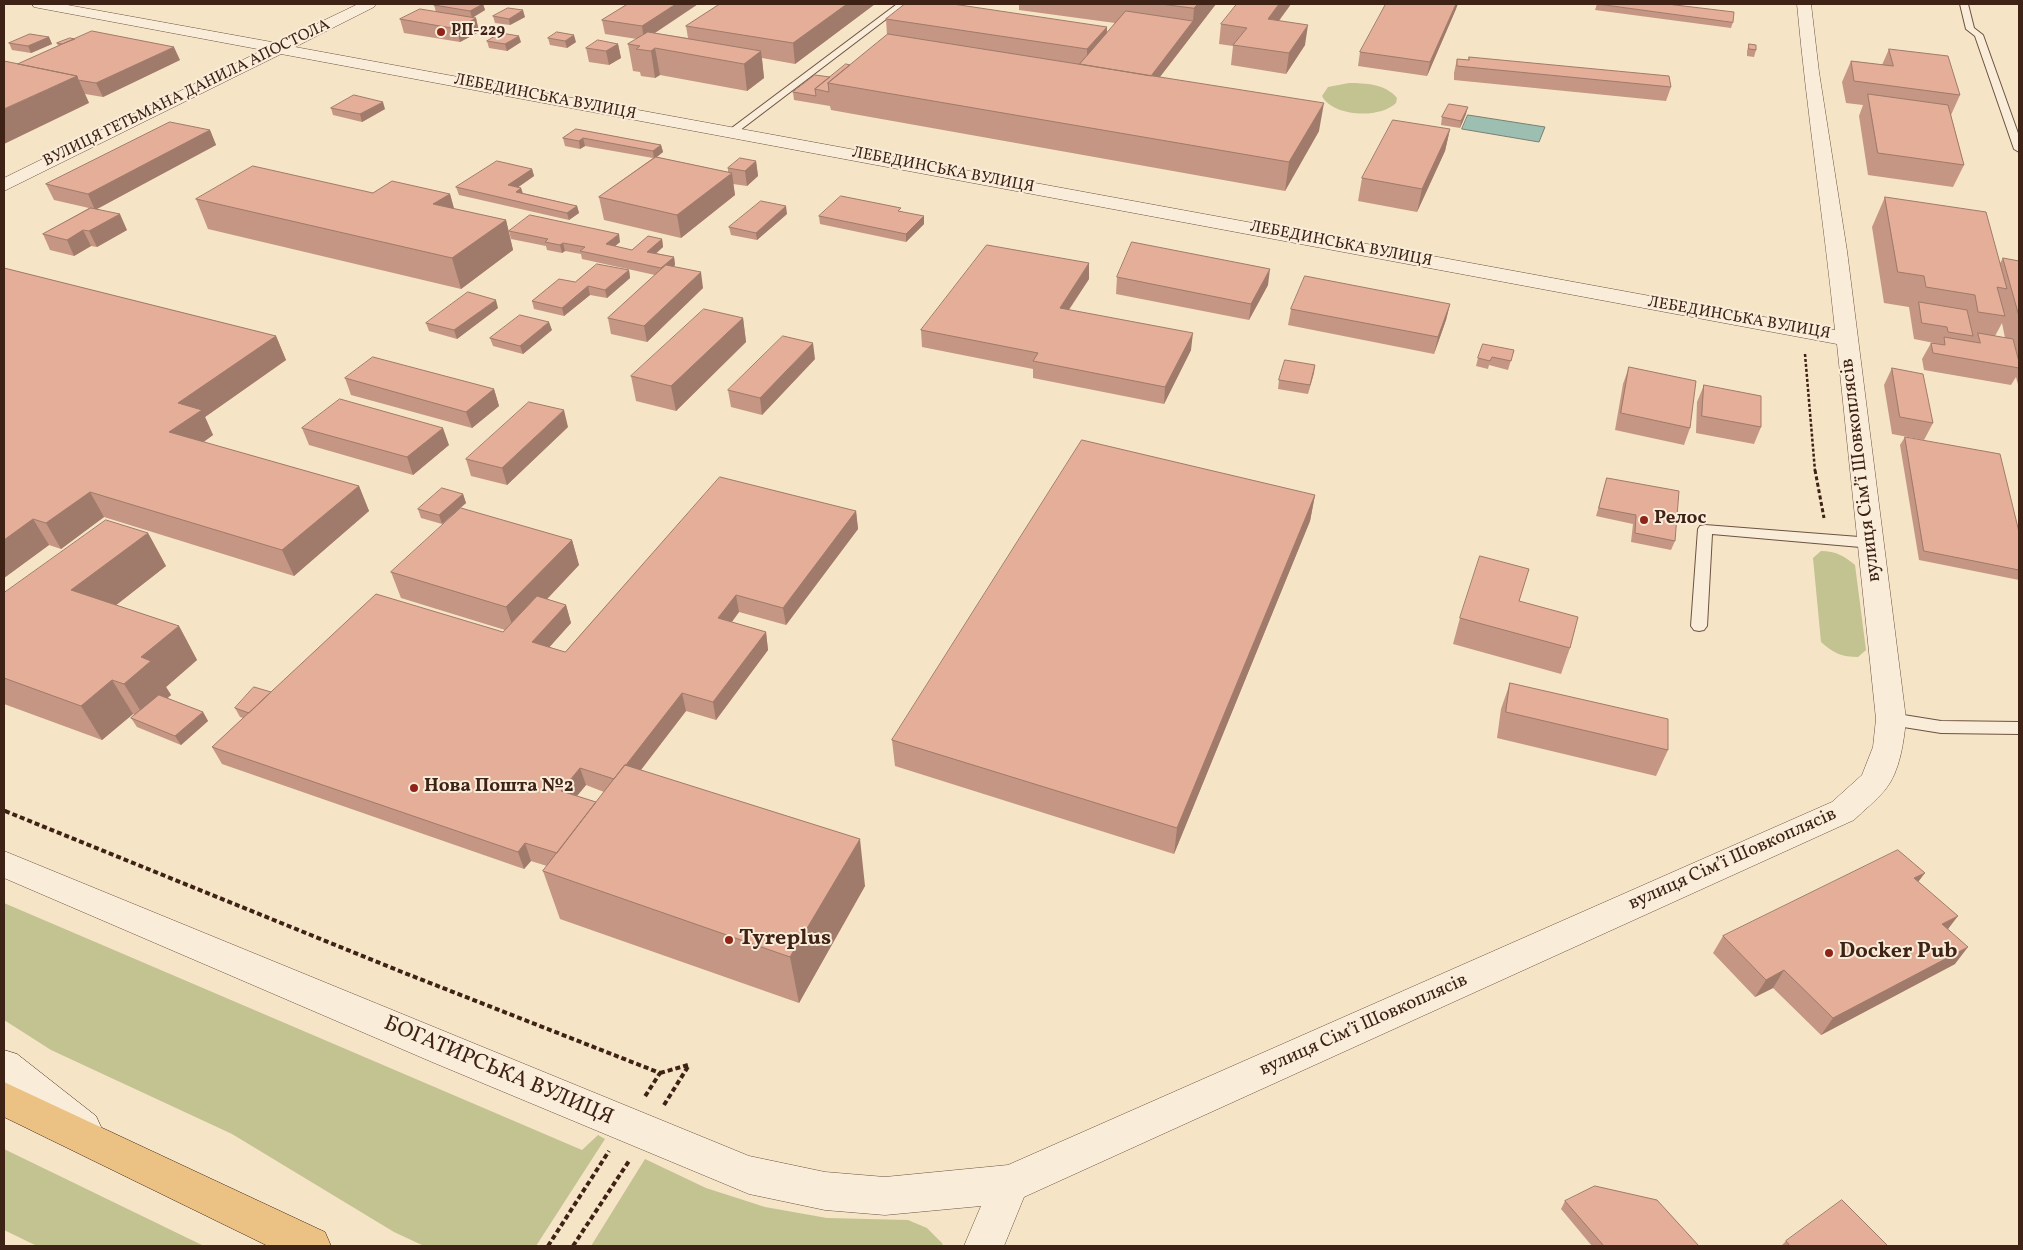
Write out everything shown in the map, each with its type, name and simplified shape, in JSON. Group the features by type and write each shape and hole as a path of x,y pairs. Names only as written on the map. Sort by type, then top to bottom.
{"main road":[{"path":"4,1099 311,1246"}],"street":[{"name":"ЛЕБЕДИНСЬКА ВУЛИЦЯ","path":"39,4 1847,339"},
{"name":"ВУЛИЦЯ ГЕТЬМАНА ДАНИЛА АПОСТОЛА","path":"4,185 370,4"},
{"name":"вулиця Сімʼї Шовкоплясів","path":"1010,1184 1843,811 1875,781 1888,747 1891,719 1872,543 1804,4"},
{"name":"БОГАТИРСЬКА ВУЛИЦЯ","path":"4,864 481,1065 749,1175 824,1191 884,1196 1010,1184"},
{"path":"4,1066 108,1148"},
{"path":"984,1246 1010,1184"}],"lane":[{"path":"732,132 902,4"},
{"path":"1964,4 1970,29 1979,35 2019,149"},
{"path":"1699,626 1705,529 1872,543"},
{"path":"1891,719 1941,726 2019,728"}],"path":[{"path":"1805,345 1814,466 1829,540"},
{"path":"660,1073 689,1065"}],"shaded area":[{"path":"1349,83 1381,87 1397,98 1396,103 1379,112 1346,112 1328,103 1322,96 1328,87"},
{"path":"1468,115 1545,127 1539,142 1462,129"},
{"path":"1821,551 1840,555 1855,565 1866,650 1858,657 1838,654 1821,642 1813,558"},
{"path":"4,903 582,1150 598,1135 605,1139 536,1246 424,1246 394,1232 232,1134 51,1050 4,1020"},
{"path":"4,1149 204,1246 37,1246 4,1230"},
{"path":"645,1159 706,1188 765,1207 827,1218 908,1220 927,1228 943,1246 591,1246"}],"building":[{"path":"483,4 470,11 434,5"},
{"path":"628,4 676,4 642,26 602,20"},
{"path":"720,4 847,4 793,43 686,26"},
{"path":"905,4 953,4 1107,27 1087,49 886,19"},
{"path":"1161,4 1198,4 1194,8"},
{"path":"1237,4 1279,4 1268,19 1308,25 1289,53 1233,45 1247,28 1221,24"},
{"path":"1386,4 1456,4 1430,62 1360,52"},
{"path":"1598,4 1667,4 1734,12 1733,22"},
{"path":"508,8 523,10 509,19 493,16"},
{"path":"420,9 476,18 457,29 400,19"},
{"path":"1126,11 1193,21 1151,76 1080,64"},
{"path":"92,31 174,47 96,83 78,80 77,76 18,64"},
{"path":"557,32 574,35 565,41 548,38"},
{"path":"648,32 761,51 744,64 655,48 651,51 636,49 640,46 628,44"},
{"path":"501,33 519,36 505,44 487,41"},
{"path":"30,34 49,37 28,46 9,43"},
{"path":"888,34 1324,103 1289,162 828,83"},
{"path":"70,38 75,39 62,44 57,43"},
{"path":"598,40 618,44 606,51 586,48"},
{"path":"1749,44 1756,45 1756,50 1749,49"},
{"path":"1889,49 1948,56 1960,95 1854,81 1851,61 1893,66"},
{"path":"1469,57 1669,76 1671,87 1457,66 1457,59 1469,60"},
{"path":"4,61 77,76 4,109"},
{"path":"846,64 850,65 828,83 829,92 815,89"},
{"path":"815,75 830,77 815,89 816,96 793,92"},
{"path":"1868,94 1948,105 1964,165 1878,153"},
{"path":"354,95 383,102 360,114 331,108"},
{"path":"1449,104 1468,107 1461,121 1442,117"},
{"path":"1393,120 1450,129 1422,189 1362,178"},
{"path":"170,122 210,130 88,194 46,184"},
{"path":"576,129 661,145 653,151 583,138 579,141 563,138"},
{"path":"656,157 732,173 677,215 599,197"},
{"path":"740,158 756,161 745,171 728,168"},
{"path":"497,161 532,169 508,185 521,188 516,192 577,206 567,213 456,187"},
{"path":"253,166 373,193 392,181 450,194 433,204 506,220 452,258 196,199"},
{"path":"841,196 901,208 898,211 924,216 906,234 819,216"},
{"path":"1885,197 1986,212 2007,289 1997,287 2005,316 1978,312 1975,295 1926,287 1924,276 1898,272"},
{"path":"761,201 786,206 756,233 729,227"},
{"path":"91,208 120,214 89,231 83,230 67,240 43,234"},
{"path":"530,215 619,234 606,244 632,250 648,236 662,239 647,252 674,257 661,268 580,251 585,247 545,242 548,239 509,231"},
{"path":"1132,242 1270,269 1251,304 1117,277"},
{"path":"987,245 1089,263 1060,308 1193,333 1165,387 1033,361 1038,353 921,330"},
{"path":"2003,258 2019,261 2019,316"},
{"path":"597,264 629,270 605,290 588,286 562,308 532,301 559,279 575,282"},
{"path":"666,265 701,272 644,326 608,318"},
{"path":"4,268 276,336 178,403 202,410 169,432 359,486 282,550 90,492 46,523 33,519 4,540"},
{"path":"1305,276 1450,304 1438,337 1291,309"},
{"path":"468,292 496,300 454,330 426,323"},
{"path":"1919,302 1967,310 1973,336 1948,332 1947,327 1922,323"},
{"path":"704,309 743,318 671,386 631,376"},
{"path":"520,315 549,322 520,346 490,338"},
{"path":"1978,333 2013,339 2019,368 1933,353 1931,343 1945,345 1944,337 1980,343"},
{"path":"783,336 813,343 760,398 728,390"},
{"path":"1483,344 1514,350 1511,361 1492,357 1490,361 1478,358"},
{"path":"373,357 494,389 466,412 345,378"},
{"path":"1285,360 1315,365 1310,385 1279,380"},
{"path":"1629,367 1696,381 1690,428 1621,413"},
{"path":"1892,368 1923,374 1933,423 1900,417"},
{"path":"1704,385 1761,396 1761,427 1702,416"},
{"path":"340,399 443,428 407,457 302,428"},
{"path":"529,402 564,410 502,468 466,459"},
{"path":"1905,437 2000,454 2019,532 2019,570 1924,551"},
{"path":"1082,440 1315,495 1177,828 892,740"},
{"path":"720,477 856,511 783,608 736,595 718,618 766,632 713,702 682,693 614,779 580,768 561,791 596,802 557,853 525,843 518,852 212,747 376,594 503,632 537,596 566,605 532,642 565,652"},
{"name":"Релос","path":"1607,478 1679,491 1675,541 1635,533 1636,515 1599,508"},
{"path":"442,488 463,494 439,515 418,509"},
{"path":"461,508 572,540 506,607 391,572"},
{"path":"106,520 148,533 71,590 179,626 141,657 151,661 124,684 112,680 81,706 4,678 4,593"},
{"path":"1480,556 1529,569 1519,601 1578,617 1570,648 1460,618"},
{"path":"1510,683 1668,719 1668,750 1506,712"},
{"path":"254,687 271,692 249,713 235,708"},
{"path":"159,695 203,712 175,736 131,718"},
{"path":"625,765 860,839 790,957 543,871"},
{"path":"1898,850 1925,873 1914,878 1958,916 1942,924 1968,947 1833,1018 1784,970 1766,980 1723,936"},
{"path":"1595,1186 1657,1200 1699,1246 1604,1246 1565,1201"},
{"path":"1842,1200 1888,1246 1790,1246 1786,1241"}],"place":[{"name":"РП-229","path":"441,32"},
{"name":"Релос","path":"1644,520"},
{"name":"Нова Пошта №2","path":"414,788"},
{"name":"Tyreplus","path":"729,940"},
{"name":"Docker Pub","path":"1829,953"}]}
